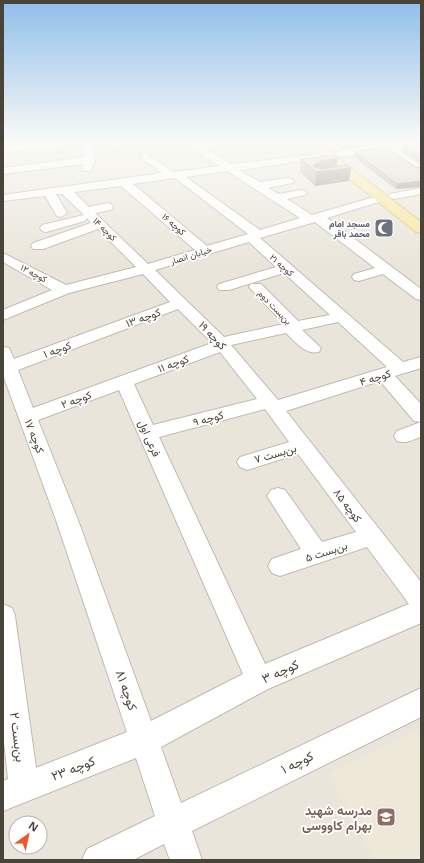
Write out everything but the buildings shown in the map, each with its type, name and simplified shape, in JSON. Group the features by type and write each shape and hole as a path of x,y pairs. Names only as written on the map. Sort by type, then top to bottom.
{"main road":[{"path":"366,183 421,215"},
{"path":"372,183 421,229"}],"street":[{"path":"69,189 74,183"},
{"path":"3,198 28,195 26,186 69,189 114,183"},
{"name":"کوچه ۱۶","path":"125,183 205,251"},
{"name":"کوچه ۲۱","path":"185,183 254,236 313,292"},
{"path":"253,183 276,198 314,218 421,296"},
{"path":"258,186 274,183"},
{"path":"51,187 62,213"},
{"name":"کوچه ۱۴","path":"69,189 92,217 145,269"},
{"name":"خیابان انصار","path":"3,315 64,290 145,269 388,197 421,191"},
{"path":"276,198 301,193"},
{"path":"38,246 92,217 107,207"},
{"path":"46,228 92,217"},
{"name":"کوچه ۱۲","path":"3,257 64,290"},
{"path":"359,277 386,270 408,267"},
{"path":"9,277 25,268"},
{"path":"224,287 286,268"},
{"name":"کوچه ۱۹","path":"145,269 222,344 272,405"},
{"name":"بن‌بست دوم","path":"256,287 313,348"},
{"name":"کوچه ۴","path":"272,405 392,371 341,316 313,292"},
{"name":"کوچه ۱۳","path":"106,331 181,304"},
{"path":"222,344 341,316"},
{"name":"کوچه ۱","path":"6,360 106,331"},
{"name":"کوچه ۱۱","path":"124,381 222,344"},
{"name":"کوچه ۱۷","path":"6,360 67,520"},
{"path":"421,362 392,371 421,416"},
{"name":"کوچه ۲","path":"28,417 124,381"},
{"name":"فرعی اول","path":"124,381 259,680"},
{"name":"کوچه ۹","path":"148,433 272,405"},
{"name":"کوچه ۸۵","path":"272,405 421,601"},
{"name":"بن‌بست ۷","path":"247,462 302,445"},
{"path":"278,496 317,554"},
{"name":"کوچه ۸۱","path":"67,520 186,860"},
{"name":"بن‌بست ۵","path":"280,566 372,536"},
{"name":"کوچه ۳","path":"144,740 259,680 421,610"},
{"name":"بن‌بست ۲","path":"3,616 14,791"},
{"name":"کوچه ۱","path":"98,860 172,822 421,702"},
{"name":"کوچه ۲۳","path":"14,791 144,740"}],"shaded area":[{"path":"3,183 421,183 421,860 3,860"},
{"name":"مدرسه شهید بهرام کاووسی","path":"421,729 421,860 373,860 329,773"}],"green space":[{"path":"369,183 372,183 421,220 421,223"}],"place":[{"name":"مسجد امام محمد باقر","path":"384,228"},
{"name":"مدرسه شهید بهرام کاووسی","path":"386,817"}]}
